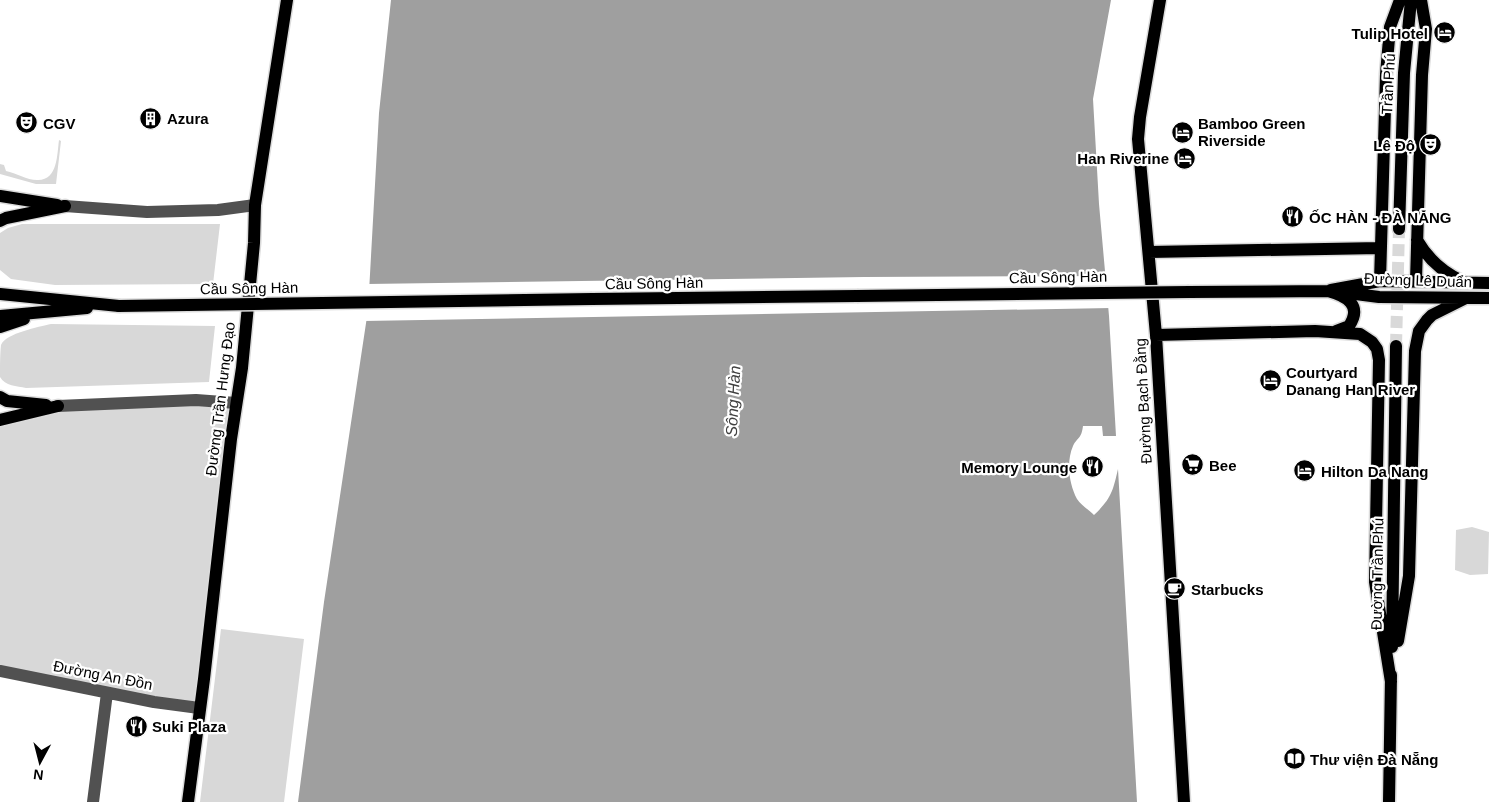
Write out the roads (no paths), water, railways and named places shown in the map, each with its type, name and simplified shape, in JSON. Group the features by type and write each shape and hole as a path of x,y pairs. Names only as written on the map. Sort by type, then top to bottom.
{"main road":[{"name":"Đường Trần Hưng Đạo","path":"188,802 236,403 242,368 253,252 255,205 287,0"},
{"name":"Đường Bạch Đằng","path":"1160,0 1138,139 1156,335 1184,802"},
{"path":"1380,281 1386,74 1390,27 1400,0"},
{"name":"Trần Phú","path":"1399,229 1404,73 1411,0"},
{"path":"1416,282 1422,75 1426,29 1421,0"},
{"path":"0,196 65,206"},
{"path":"0,221 6,218 65,206"},
{"path":"1417,240 1425,255 1435,264 1452,277 1466,283"},
{"path":"1149,252 1380,248"},
{"name":"Đường Lê Duẩn","path":"1328,291 1380,281 1489,282"},
{"path":"0,286 36,298"},
{"path":"1156,335 1340,330 1349,326 1354,309 1351,302 1341,294 1328,291"},
{"name":"Đường Lê Duẩn","path":"1328,291 1380,298 1489,298"},
{"name":"Cầu Sông Hàn","path":"0,316 119,306 1328,291"},
{"name":"Cầu Sông Hàn","path":"0,294 119,306"},
{"path":"1391,682 1409,576 1419,331 1432,315 1466,298"},
{"path":"0,327 50,311"},
{"path":"1315,331 1360,334 1372,342 1377,350 1379,360 1375,582 1391,682"},
{"name":"Đường Trần Phú","path":"1389,802 1396,346"},
{"path":"0,397 7,401 19,403 58,406"},
{"path":"0,420 58,406"}],"street":[{"path":"65,206 147,212 218,210 255,205"},
{"path":"58,406 196,400 236,403"},
{"name":"Đường An Đồn","path":"0,671 154,702 199,708"},
{"path":"93,802 107,693"}],"water":[{"name":"Sông Hàn","path":"391,0 1111,0 1093,99 1116,436 1103,436 1102,426 1083,426 1080,436 1073,446 1069,466 1070,480 1077,499 1094,515 1110,494 1118,469 1137,802 298,802 324,602 368,310 379,113"}],"tunnel":[{"path":"1396,346 1399,229"}],"place":[{"name":"Tulip Hotel","path":"1444,33"},
{"name":"Azura","path":"151,118"},
{"name":"CGV","path":"27,123"},
{"name":"Bamboo Green Riverside","path":"1182,132"},
{"name":"Lê Độ","path":"1431,145"},
{"name":"Han Riverine","path":"1185,158"},
{"name":"ỐC HÀN - ĐÀ NẴNG","path":"1293,217"},
{"name":"Courtyard Danang Han River","path":"1270,381"},
{"name":"Bee","path":"1193,465"},
{"name":"Memory Lounge","path":"1093,467"},
{"name":"Hilton Da Nang","path":"1305,471"},
{"name":"Starbucks","path":"1175,589"},
{"name":"Suki Plaza","path":"136,726"},
{"name":"Thư viện Đà Nẵng","path":"1294,759"}]}
